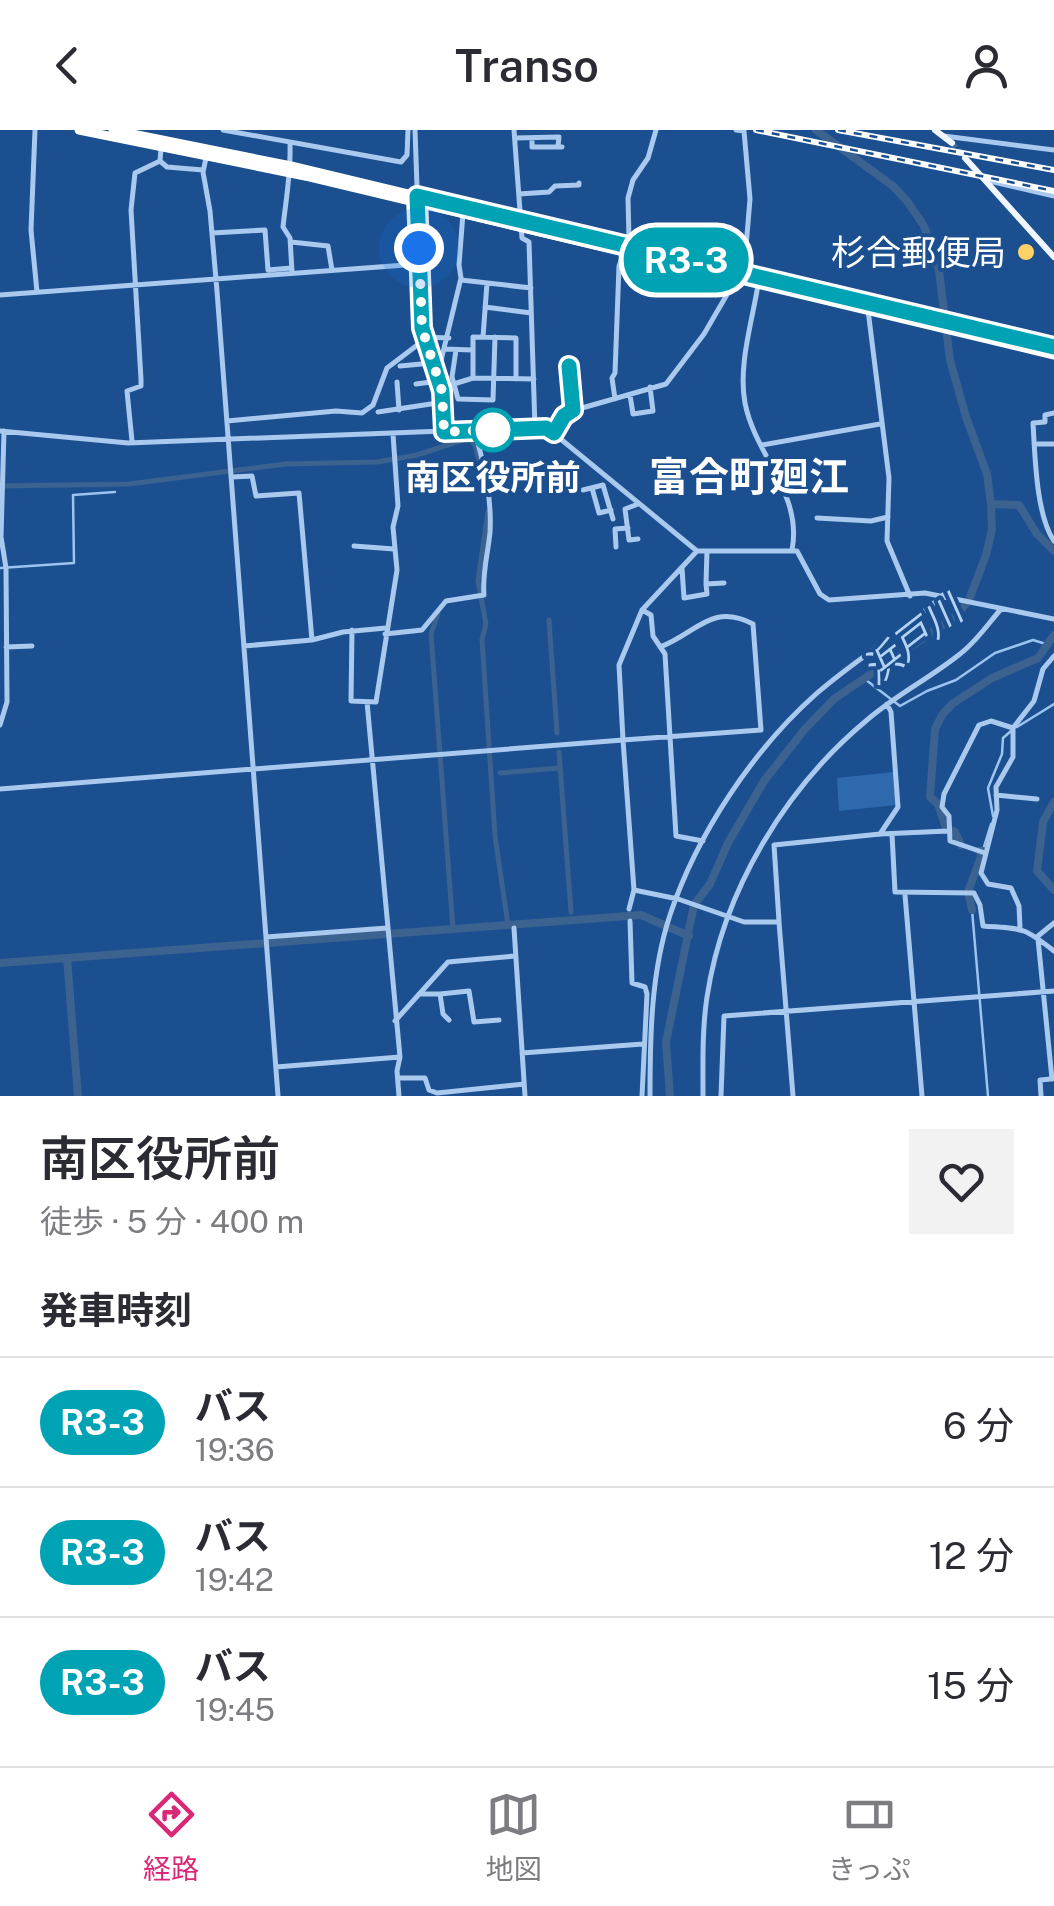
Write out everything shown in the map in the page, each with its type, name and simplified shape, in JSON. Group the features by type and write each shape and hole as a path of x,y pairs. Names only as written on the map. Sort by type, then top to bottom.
{"highway":[{"path":"79,130 159,138 206,156 290,169"},
{"path":"113,130 966,331 1053,348"},
{"path":"737,276 758,285 868,307"}],"main road":[{"path":"936,130 952,143"},
{"path":"965,158 1054,257"}],"street":[{"path":"36,130 31,230 41,292"},
{"path":"223,130 401,162 407,156 412,130"},
{"path":"412,130 424,338 444,402 444,432"},
{"path":"615,399 612,378 619,266 626,249 630,190 648,158 656,130"},
{"path":"554,433 568,412 666,384 683,365 737,276 746,247 750,199 744,131 736,130"},
{"path":"532,138 532,147 562,147 558,146 558,137 515,134 520,224 522,238 530,242 538,428"},
{"path":"944,136 1054,150"},
{"path":"159,138 160,161 167,167 203,170"},
{"path":"290,144 283,227 290,242 292,270"},
{"path":"206,156 203,170 216,279 278,1096"},
{"path":"133,441 127,391 141,386 141,378 130,210 134,173 160,161"},
{"path":"985,180 1054,196"},
{"path":"518,194 549,192 555,186 580,183"},
{"path":"439,382 461,280 464,210"},
{"path":"212,234 265,230 268,270 419,264"},
{"path":"290,242 328,246 332,270"},
{"path":"0,295 292,270"},
{"path":"461,280 531,288"},
{"path":"483,337 487,283"},
{"path":"758,285 745,403 792,508 796,530 792,550"},
{"path":"507,295 508,286"},
{"path":"485,307 532,314"},
{"path":"868,307 889,477 887,541 910,596"},
{"path":"473,378 473,337 495,337 516,338 516,379"},
{"path":"456,350 452,376 458,399 493,400 495,337"},
{"path":"227,421 336,411 362,413 373,405 387,368 424,338 449,338"},
{"path":"446,349 472,350"},
{"path":"400,366 432,363"},
{"path":"416,384 454,384 473,378 534,379"},
{"path":"397,382 400,410"},
{"path":"630,395 633,414 653,411 650,387"},
{"path":"378,412 444,402"},
{"path":"1054,414 1045,415 1046,422 1033,422 1047,531 1054,541"},
{"path":"762,445 880,424"},
{"path":"0,725 7,702 5,566 0,538 2,431 133,441 538,428 554,433 605,482 698,552"},
{"path":"244,646 312,640 352,630 422,630 446,600 480,596 491,494 474,430"},
{"path":"352,630 351,701 376,702 396,570 393,527 398,511 392,434"},
{"path":"1034,444 1054,444"},
{"path":"231,474 252,476 256,496 300,493 312,640"},
{"path":"583,490 605,482"},
{"path":"605,482 614,518"},
{"path":"592,488 597,513 610,510"},
{"path":"638,504 626,509 629,540 638,539"},
{"path":"817,518 871,521 888,517"},
{"path":"1045,518 1049,525 1054,525"},
{"path":"616,548 615,529 628,528"},
{"path":"354,546 394,549"},
{"path":"630,910 634,890 618,665 642,610 698,552 792,550 802,556 824,598 942,595 1050,618"},
{"path":"682,568 684,598 707,594 706,551"},
{"path":"706,584 724,583"},
{"path":"646,1096 652,1006 671,913 703,841 772,737 817,693 911,625 942,595"},
{"path":"703,1096 706,1000 729,916 780,814 820,761 886,704 964,652 998,609"},
{"path":"642,610 651,615 653,636 665,654 676,836 703,841"},
{"path":"0,789 762,730 752,624 738,616 709,617 680,639 660,647"},
{"path":"6,646 32,646"},
{"path":"1020,927 1019,906 1011,888 984,880 981,873 997,810 996,787 1013,758 1013,728 1034,701 1043,670 1054,656"},
{"path":"368,702 400,1057 399,1096"},
{"path":"880,834 898,807 891,712 886,704"},
{"path":"985,853 954,843 948,832 949,816 942,806 944,794 971,745 974,731 991,720 1013,728"},
{"path":"996,794 1037,799"},
{"path":"793,1096 774,845 880,834 948,832"},
{"path":"892,834 895,892 974,893 983,926 1020,927 1038,936 1054,951"},
{"path":"634,890 678,899 748,923 778,922"},
{"path":"905,894 922,1096"},
{"path":"630,921 632,983 645,987 647,994 643,1044 646,1096"},
{"path":"1038,936 1054,923"},
{"path":"514,928 524,1096"},
{"path":"266,938 387,929"},
{"path":"1038,936 1050,1020 1053,1079 1040,1080 1041,1096"},
{"path":"395,1021 454,959 515,956"},
{"path":"420,994 469,990 474,1022 499,1020"},
{"path":"721,1096 724,1016 1054,991"},
{"path":"440,994 443,1014 449,1020"},
{"path":"522,1053 643,1044"},
{"path":"276,1068 400,1057"},
{"path":"398,1078 425,1078 429,1090 437,1093 524,1084"}],"shaded area":[{"path":"893,772 897,805 839,811 837,778"}],"waterway":[{"name":"浜戸川","path":"670,1096 666,1042 694,905 710,884 728,843 764,781 834,699 956,616 969,600 992,530 987,474 950,360 939,270 924,226 893,186 816,130"},
{"path":"2,486 129,484 286,464 377,462 417,455 469,438 475,445 487,495"},
{"path":"0,568 74,563 73,495 115,492"},
{"path":"991,504 1019,505 1037,534 1054,551"},
{"path":"488,511 478,581 486,624 482,639 495,836 508,925"},
{"path":"438,614 431,634 453,929"},
{"path":"549,620 557,733"},
{"path":"961,845 955,832 946,828 938,804 930,797 935,729 952,704 992,678 1038,658 1054,635"},
{"path":"866,680 900,706 956,680 995,653 1033,640 1049,645"},
{"path":"1017,727 1054,704"},
{"path":"993,816 988,788 1002,754 1003,738 1011,731"},
{"path":"559,752 571,912"},
{"path":"500,773 560,768"},
{"path":"1054,802 1043,822 1037,871 1054,890"},
{"path":"983,850 991,824"},
{"path":"972,910 968,892 983,851 979,851"},
{"path":"972,910 988,1096"},
{"path":"0,963 641,915 689,936"},
{"path":"67,958 78,1096"}],"tunnel":[{"path":"952,143 965,158"}],"railway":[{"path":"756,130 1054,191"},
{"path":"838,130 1054,170"}],"bus line":[{"name":"R3-3","path":"569,366 573,410 564,416 554,433 546,428 444,432 442,391 422,328 417,196 1054,347"}],"place":[{"name":"杉合郵便局","path":"1026,252"},
{"name":"南区役所前","path":"493,430"}],"district":[{"name":"富合町廻江","path":"749,476"}],"route":[{"path":"419,248 422,328 442,391 444,432 493,430"}]}
